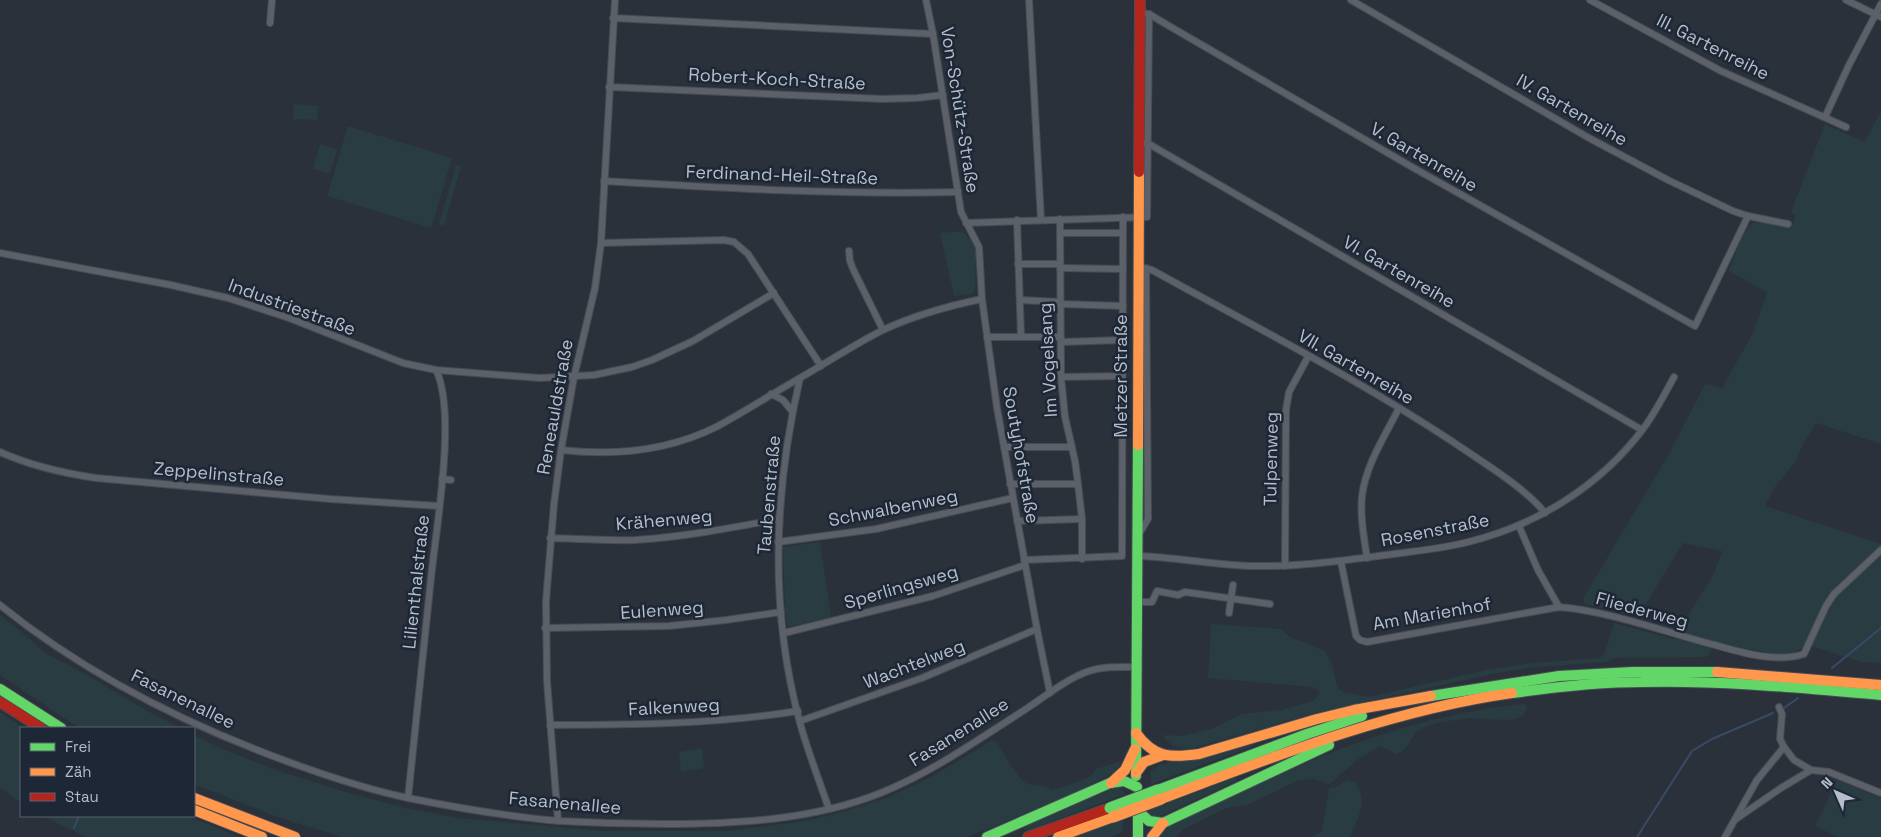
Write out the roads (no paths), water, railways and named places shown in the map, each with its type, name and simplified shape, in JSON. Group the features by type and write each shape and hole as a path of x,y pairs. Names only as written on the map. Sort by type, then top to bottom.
{"main road":[{"name":"Metzer Straße","path":"1138,837 1135,749 1138,667 1138,535 1143,267 1138,217 1144,143 1144,14 1140,0"},
{"path":"1136,734 1147,749 1163,755 1184,756 1199,754 1317,719 1517,681 1559,676 1665,670 1739,673 1881,684"},
{"path":"1159,794 1406,714 1446,705 1561,686 1701,681 1881,695"},
{"path":"0,689 59,727"},
{"path":"1028,837 1111,812 1323,729 1402,704 1444,694"},
{"path":"0,702 39,727"},
{"path":"1138,811 1150,823 1163,822 1299,758 1406,714"},
{"path":"1110,783 1125,770 1135,749"},
{"path":"1136,773 1144,762 1163,755"},
{"path":"987,837 1110,783 1122,780 1130,782 1136,787"},
{"path":"195,798 295,837"},
{"path":"195,810 262,837"},
{"path":"1058,837 1111,812"},
{"path":"1152,837 1163,822"}],"street":[{"path":"270,23 272,0"},
{"name":"Reneauldstraße","path":"558,821 545,653 550,538 561,450 574,377 595,288 601,243 615,0"},
{"name":"Von-Schütz-Straße","path":"926,0 961,212 966,224"},
{"path":"1029,0 1040,220"},
{"name":"IV. Gartenreihe","path":"1351,0 1589,138 1668,180 1713,202 1748,216 1788,224"},
{"name":"III. Gartenreihe","path":"1590,0 1722,71 1846,127"},
{"path":"1846,0 1878,16"},
{"path":"1825,117 1849,65 1878,16 1881,4"},
{"name":"V. Gartenreihe","path":"1144,14 1436,182 1695,326 1748,216"},
{"path":"613,18 933,34"},
{"name":"Robert-Koch-Straße","path":"609,87 883,99 943,95"},
{"name":"VI. Gartenreihe","path":"1144,143 1642,430"},
{"name":"Ferdinand-Heil-Straße","path":"604,181 770,191 884,194 958,192"},
{"path":"1061,378 1122,376 1122,217"},
{"path":"966,224 1017,220 1138,217"},
{"name":"Im Vogelsang","path":"1060,219 1061,378 1065,417 1078,484 1082,519 1082,559"},
{"path":"1017,220 1021,336"},
{"name":"Soutyhofstraße","path":"966,224 979,247 982,299 1004,447 1024,562 1050,692"},
{"path":"1060,233 1122,233"},
{"path":"601,243 724,240 734,242 748,254 821,366"},
{"path":"849,251 853,269 883,330"},
{"name":"Industriestraße","path":"0,252 171,284 228,298 289,318 389,359 436,370 540,378 594,375 632,367 673,351 774,293"},
{"path":"1018,264 1122,269"},
{"name":"VII. Gartenreihe","path":"1143,267 1308,356 1399,408 1483,463 1532,499 1545,513"},
{"path":"561,450 616,453 668,445 717,426 883,330 942,308 982,299"},
{"path":"1020,300 1122,306"},
{"path":"987,337 1021,336 1061,340 1122,340"},
{"name":"Tulpenweg","path":"1285,566 1286,410 1289,392 1308,356"},
{"name":"Lilienthalstraße","path":"408,798 442,479 444,415 436,370"},
{"name":"Sperlingsweg","path":"784,633 933,596 1024,562 1122,556 1122,376"},
{"name":"Rosenstraße","path":"1138,556 1183,559 1223,565 1285,566 1341,562 1467,542 1519,526 1545,513 1590,484 1613,463 1642,430 1674,377"},
{"name":"Taubenstraße","path":"800,378 784,462 779,519 780,612 800,721 829,809"},
{"path":"772,394 783,400 792,412"},
{"path":"1367,558 1361,511 1364,485 1367,472 1399,408"},
{"path":"1004,447 1072,447"},
{"name":"Zeppelinstraße","path":"0,452 41,468 96,478 330,499 439,506"},
{"path":"442,479 450,480"},
{"path":"1010,484 1078,484"},
{"name":"Schwalbenweg","path":"778,542 884,528 1013,498"},
{"name":"Krähenweg","path":"550,538 606,540 664,538 779,519"},
{"path":"1017,521 1082,519"},
{"path":"1519,526 1538,570 1559,607"},
{"name":"Fliederweg","path":"1559,607 1597,613 1745,653 1788,658 1804,654 1826,606 1834,594 1881,550"},
{"name":"Am Marienhof","path":"1341,562 1356,636 1360,640 1367,642 1559,607"},
{"path":"1229,613 1233,585"},
{"path":"1138,602 1152,602 1157,592 1178,595 1185,592 1270,604"},
{"name":"Fasanenallee","path":"0,606 83,663 116,683 189,721 246,746 365,787 408,798 558,821 614,824 703,823 778,817 829,809 882,793 927,772 1050,692 1075,678 1103,668 1138,667"},
{"name":"Eulenweg","path":"545,628 669,626 780,612"},
{"name":"Wachtelweg","path":"800,721 922,678 1037,629"},
{"path":"1779,707 1782,714 1780,739 1784,748 1794,760 1810,770 1829,772 1881,793"},
{"name":"Falkenweg","path":"550,725 656,725 747,718 798,711"},
{"path":"1725,837 1732,821 1758,780 1784,748"},
{"path":"1732,821 1810,770"}],"waterway":[{"path":"1832,668 1881,628"},
{"path":"1784,708 1798,698"},
{"path":"1637,837 1692,751 1712,739 1773,713"},
{"path":"74,828 79,817"}]}
